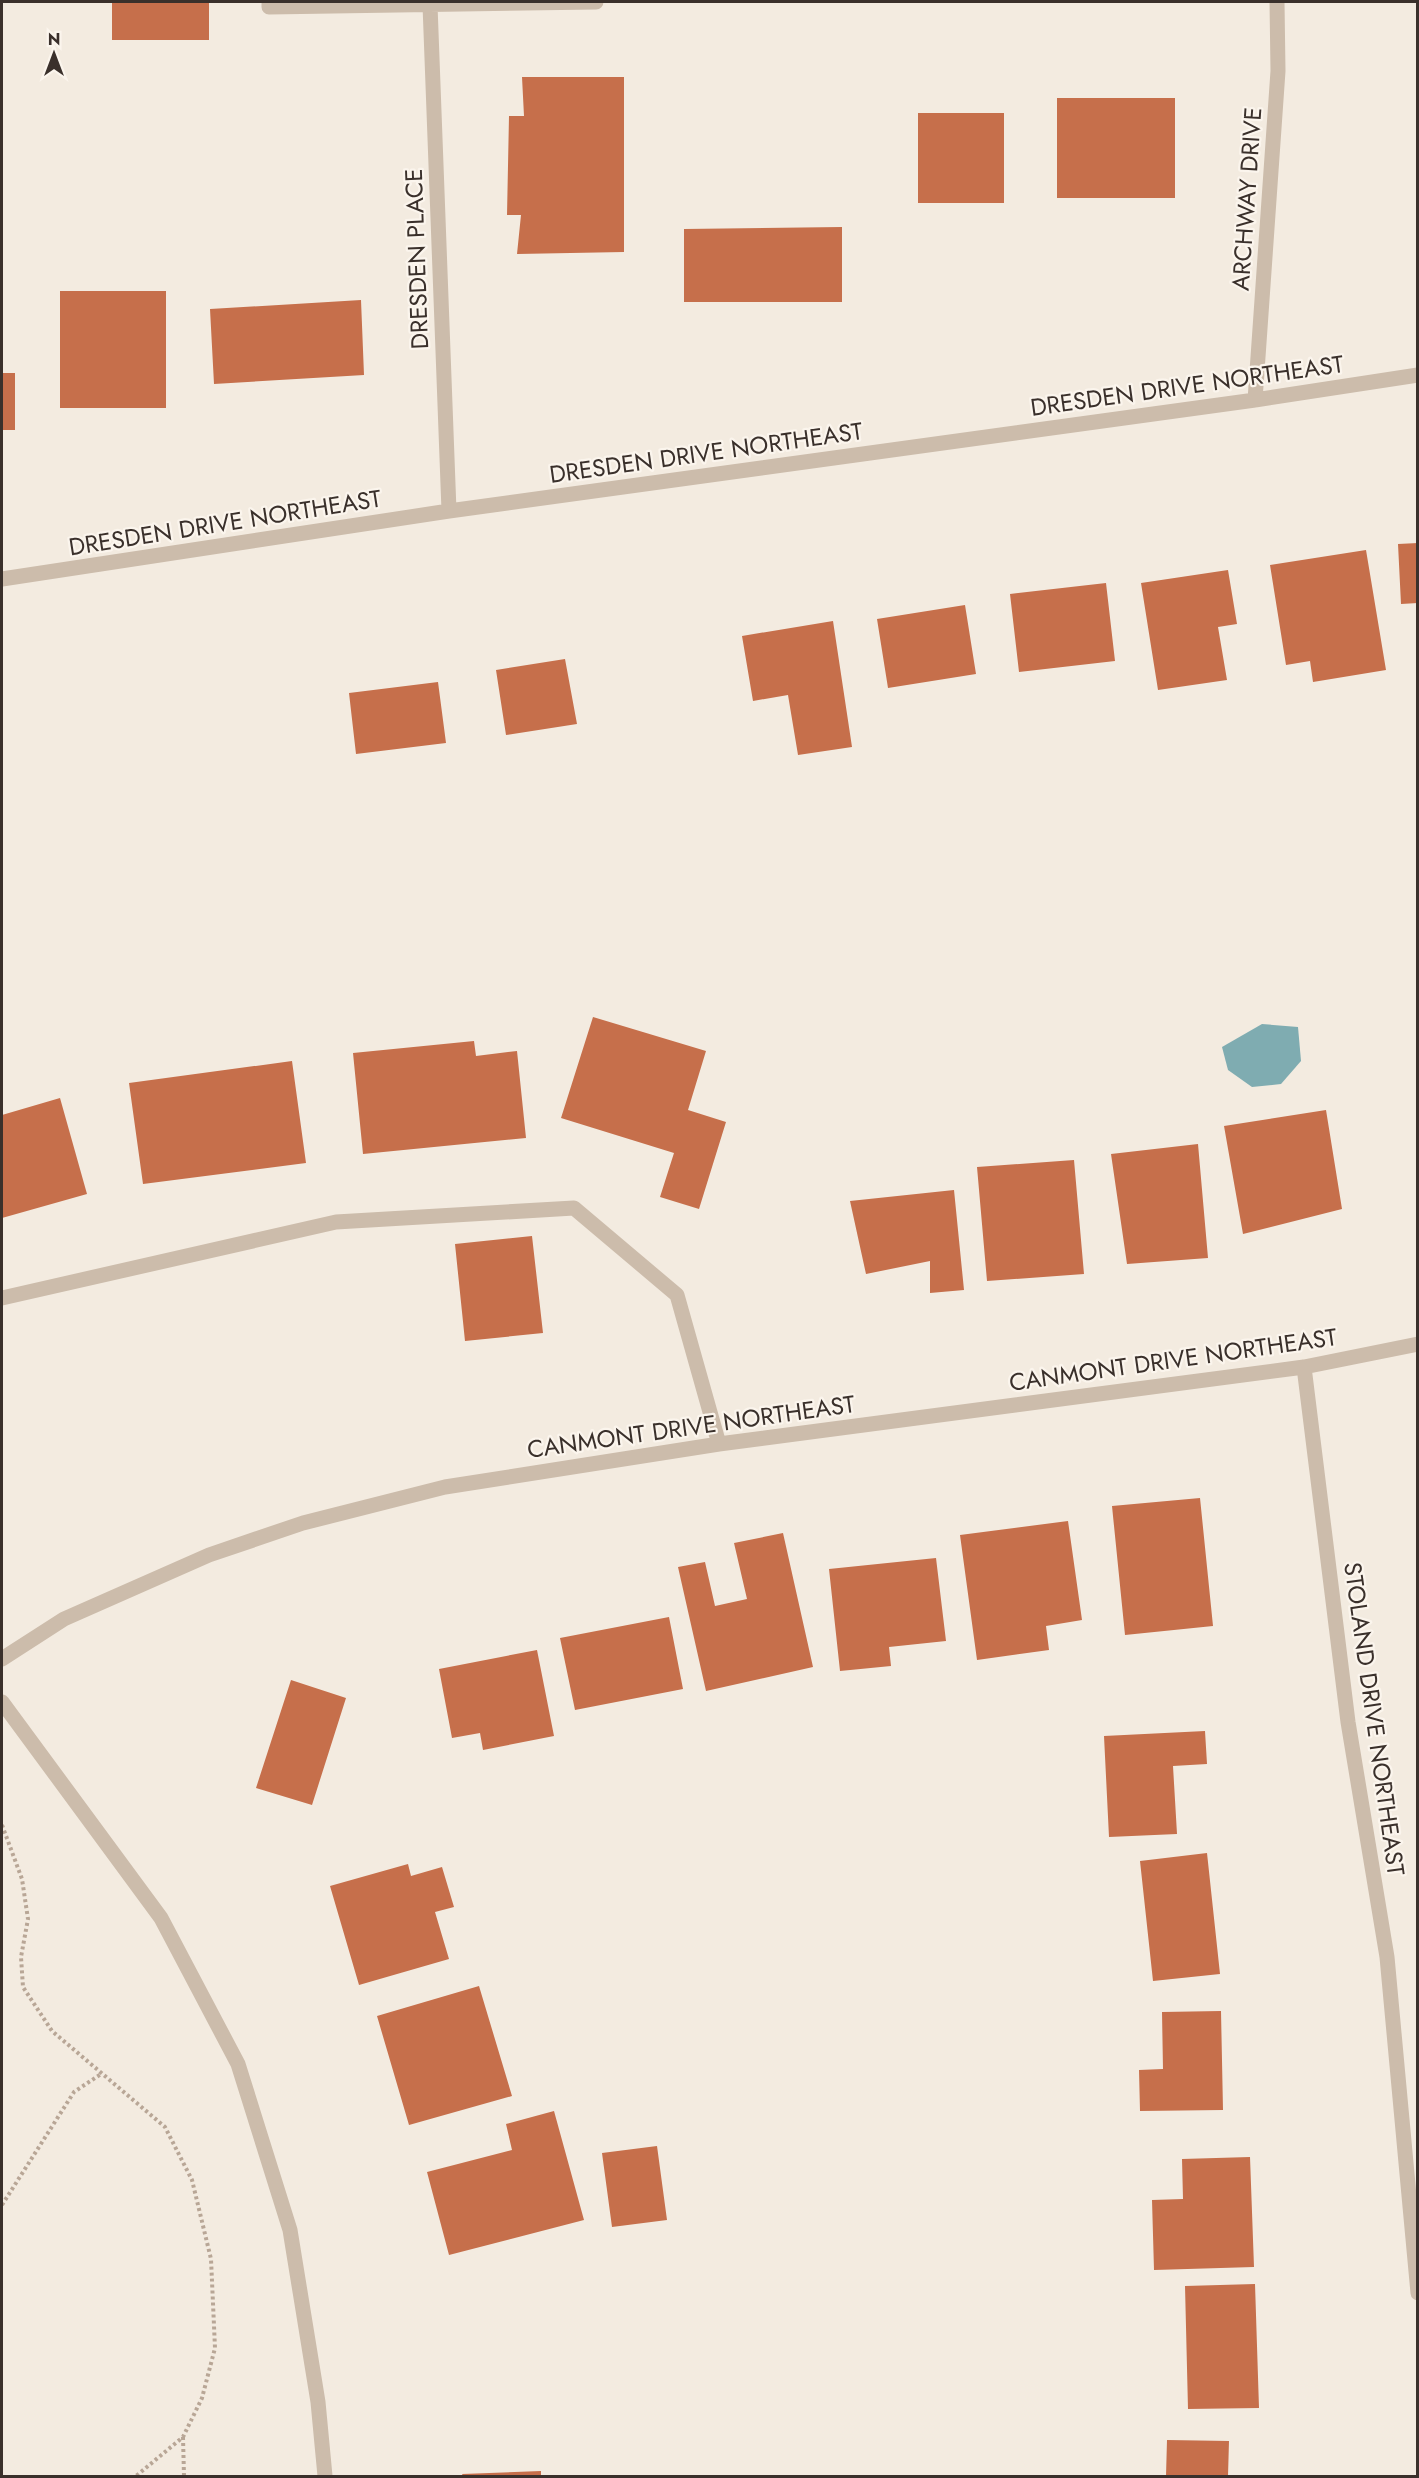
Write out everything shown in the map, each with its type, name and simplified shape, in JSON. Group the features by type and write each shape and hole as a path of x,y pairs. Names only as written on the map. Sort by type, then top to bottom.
{"street":[{"path":"269,4 430,5 596,2"},
{"name":"ARCHWAY DRIVE","path":"1255,400 1278,72 1277,2"},
{"name":"DRESDEN PLACE","path":"430,5 449,512"},
{"name":"DRESDEN DRIVE NORTHEAST","path":"2,579 449,512 1255,400 1418,375"},
{"path":"2,1298 336,1222 574,1208 677,1295 719,1444"},
{"name":"CANMONT DRIVE NORTHEAST","path":"2,1659 64,1619 209,1555 303,1523 445,1487 719,1444 1304,1367 1418,1344"},
{"name":"STOLAND DRIVE NORTHEAST","path":"1304,1367 1348,1722 1387,1957 1418,2293"},
{"path":"2,1702 161,1918 238,2064 290,2230 318,2402 325,2476"}],"path":[{"path":"2,1826 22,1879 28,1919 21,1957 23,1987 52,2031 165,2127 192,2180 211,2259 215,2348 202,2398 183,2437 136,2476"},
{"path":"2,2205 74,2092 101,2074"},
{"path":"183,2437 184,2476"}],"water":[{"path":"1262,1024 1298,1027 1301,1061 1281,1084 1252,1087 1228,1070 1222,1047"}],"building":[{"path":"112,2 209,2 209,40 112,40"},
{"path":"522,77 624,77 624,252 517,254 521,215 507,215 509,116 524,116"},
{"path":"1057,98 1175,98 1175,198 1057,198"},
{"path":"918,113 1004,113 1004,203 918,203"},
{"path":"842,227 842,302 684,302 684,229"},
{"path":"60,291 166,291 166,408 60,408"},
{"path":"361,300 364,375 214,384 210,309"},
{"path":"2,373 15,373 15,430 2,430"},
{"path":"1418,543 1418,603 1401,604 1398,544"},
{"path":"1366,550 1386,670 1313,682 1310,661 1286,665 1270,565"},
{"path":"1228,570 1237,624 1218,627 1227,680 1158,690 1141,583"},
{"path":"1106,583 1115,661 1019,672 1010,594"},
{"path":"965,605 976,674 888,688 877,619"},
{"path":"833,621 852,747 798,755 788,695 753,701 742,636"},
{"path":"565,659 577,724 506,735 496,670"},
{"path":"438,682 446,743 356,754 349,693"},
{"path":"593,1017 706,1051 688,1110 726,1122 699,1209 660,1197 674,1153 561,1118"},
{"path":"474,1041 476,1056 517,1051 526,1138 363,1154 353,1053"},
{"path":"292,1061 306,1163 143,1184 129,1083"},
{"path":"60,1098 87,1194 2,1218 2,1115"},
{"path":"1326,1110 1342,1209 1243,1234 1224,1126"},
{"path":"1198,1144 1208,1258 1127,1264 1111,1154"},
{"path":"1074,1160 1084,1274 987,1281 977,1167"},
{"path":"954,1190 964,1290 930,1293 930,1261 866,1274 850,1201"},
{"path":"532,1236 543,1333 465,1341 455,1244"},
{"path":"1200,1498 1213,1626 1125,1635 1112,1506"},
{"path":"1068,1521 1082,1620 1046,1626 1049,1650 977,1660 960,1535"},
{"path":"783,1533 813,1667 706,1691 678,1567 705,1562 715,1606 747,1599 734,1543"},
{"path":"936,1558 946,1641 889,1647 891,1666 840,1671 829,1569"},
{"path":"669,1617 683,1689 575,1710 560,1638"},
{"path":"537,1650 554,1736 483,1750 480,1733 452,1738 439,1669"},
{"path":"291,1680 346,1698 312,1805 256,1788"},
{"path":"1205,1731 1207,1764 1173,1766 1177,1834 1109,1837 1104,1736"},
{"path":"1207,1853 1220,1974 1153,1981 1140,1861"},
{"path":"408,1864 411,1876 442,1867 454,1907 435,1912 449,1959 359,1985 330,1886"},
{"path":"479,1986 512,2096 409,2125 377,2016"},
{"path":"1221,2011 1223,2110 1140,2111 1139,2070 1163,2069 1162,2012"},
{"path":"554,2111 584,2220 449,2255 427,2172 512,2150 506,2124"},
{"path":"657,2146 667,2220 612,2227 602,2153"},
{"path":"1250,2157 1254,2267 1154,2270 1152,2200 1183,2199 1182,2159"},
{"path":"1255,2284 1259,2408 1188,2409 1185,2286"},
{"path":"1167,2440 1229,2441 1228,2476 1166,2476"},
{"path":"541,2471 541,2476 463,2476 462,2474"}]}
